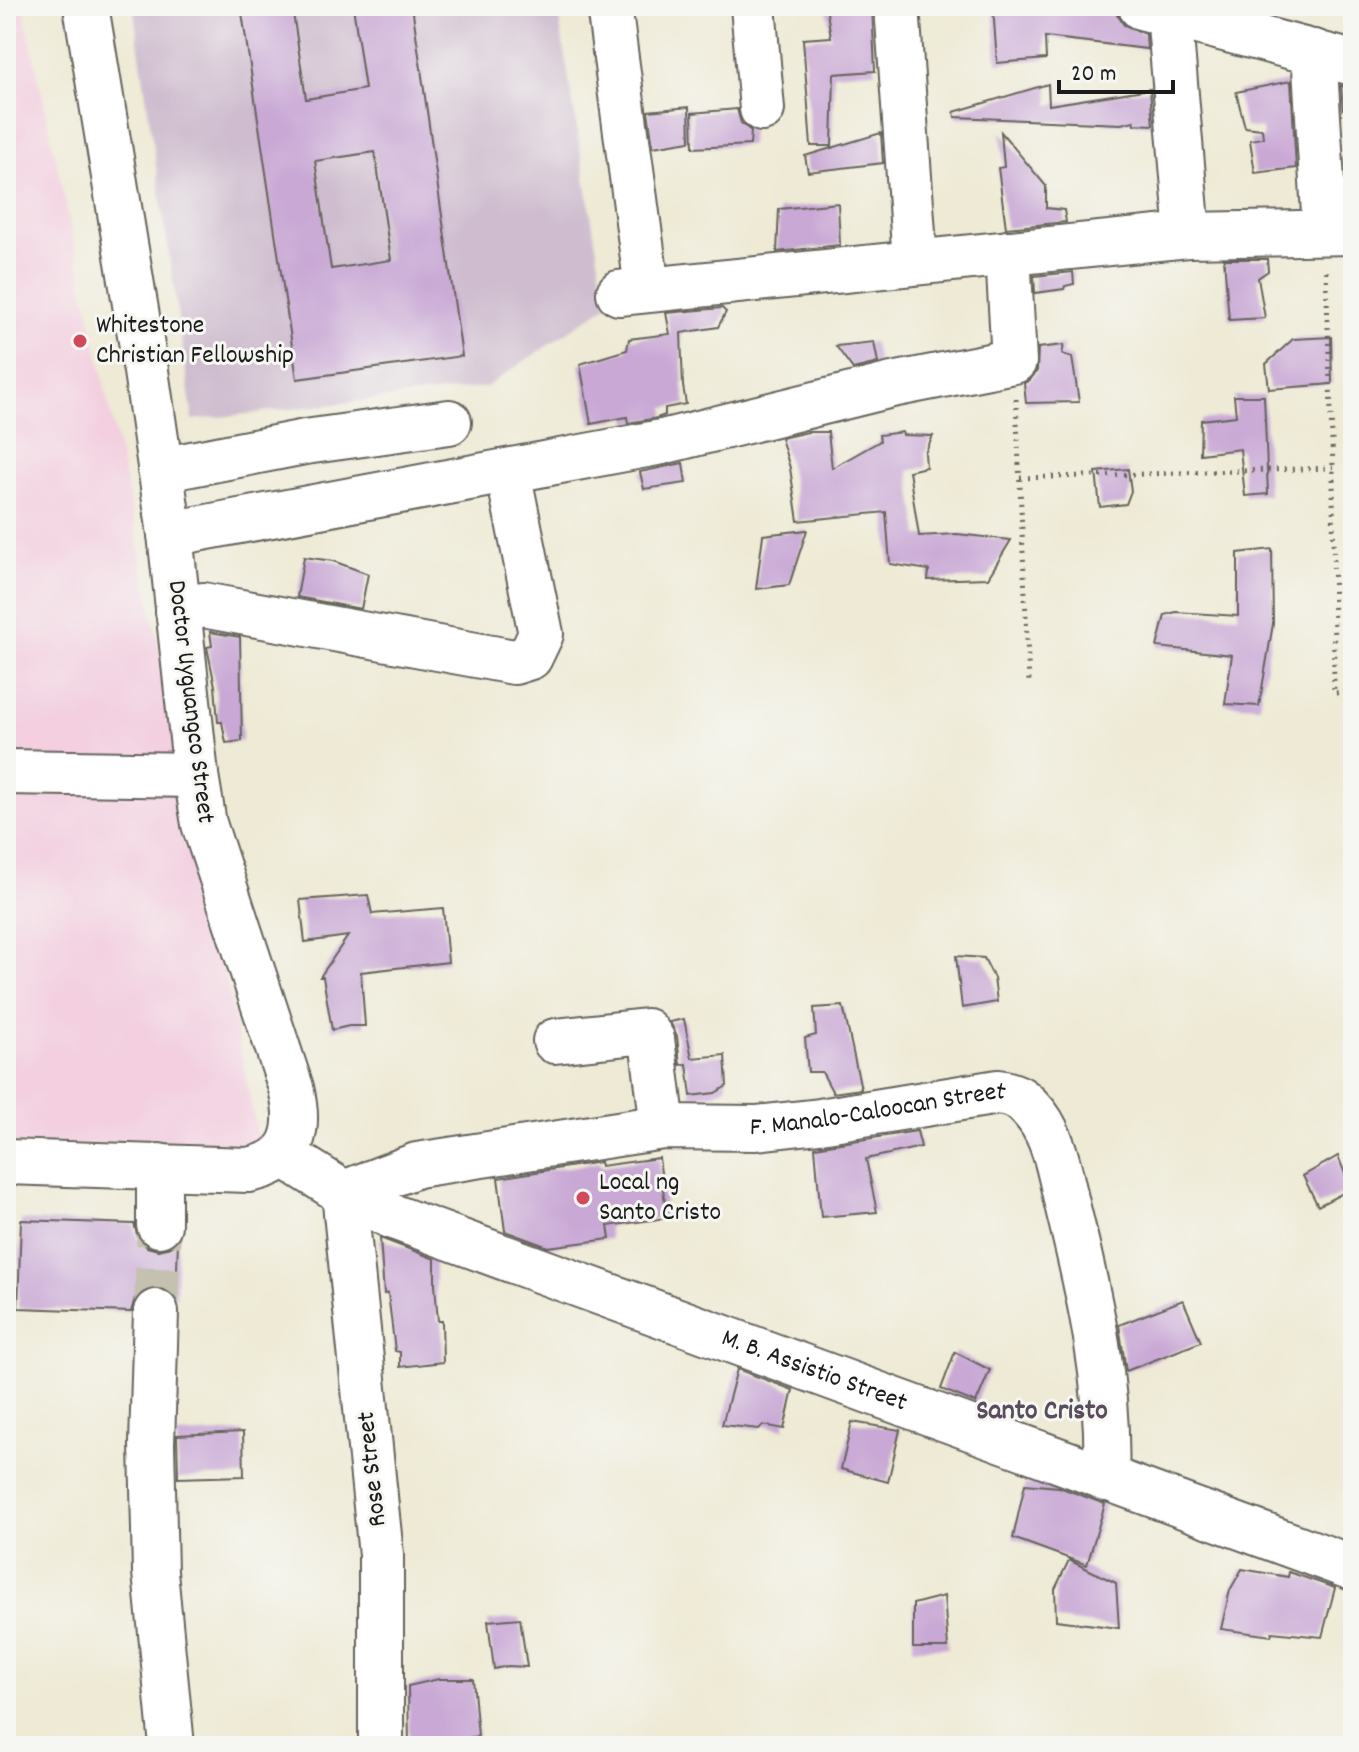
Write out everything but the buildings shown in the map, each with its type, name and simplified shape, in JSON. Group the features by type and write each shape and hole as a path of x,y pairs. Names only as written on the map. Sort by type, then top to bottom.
{"street":[{"name":"Doctor Uyguangco Street","path":"86,6 170,534 204,824 294,1103 293,1133 284,1155"},
{"path":"609,6 633,290 1188,235 1339,231 1334,58 1154,10 1188,235"},
{"path":"753,6 762,109"},
{"path":"897,6 915,262"},
{"path":"170,534 662,442 892,385 1014,361 1008,253"},
{"path":"160,470 305,442 449,422"},
{"path":"178,611 203,605 514,662 530,657 541,634 508,472"},
{"path":"6,772 196,775"},
{"path":"555,1041 646,1031 652,1039 663,1127"},
{"name":"F. Manalo-Caloocan Street","path":"344,1193 417,1165 663,1127 756,1128 820,1121 998,1092 1018,1095 1039,1119 1056,1159 1087,1287 1102,1369 1107,1422 1106,1479"},
{"path":"6,1162 248,1170 269,1166 284,1155"},
{"name":"M. B. Assistio Street","path":"284,1155 344,1193 391,1216 1353,1568"},
{"path":"159,1166 159,1225"},
{"name":"Rose Street","path":"344,1193 381,1555 381,1746"},
{"path":"156,1312 152,1444 155,1572 172,1746"}],"path":[{"path":"1339,231 1333,468 1334,693 1353,692"},
{"path":"1014,361 1029,682"},
{"path":"1020,478 1333,468"}],"shaded area":[{"path":"6,6 23,6 129,498 260,1149 6,1143"},
{"path":"133,6 557,6 606,306 486,387 193,420"}],"tunnel":[{"path":"156,1312 159,1225"}],"place":[{"name":"Whitestone Christian Fellowship","path":"80,341"},
{"name":"Local ng Santo Cristo","path":"583,1198"}],"district":[{"name":"Santo Cristo","path":"1042,1413"}]}
